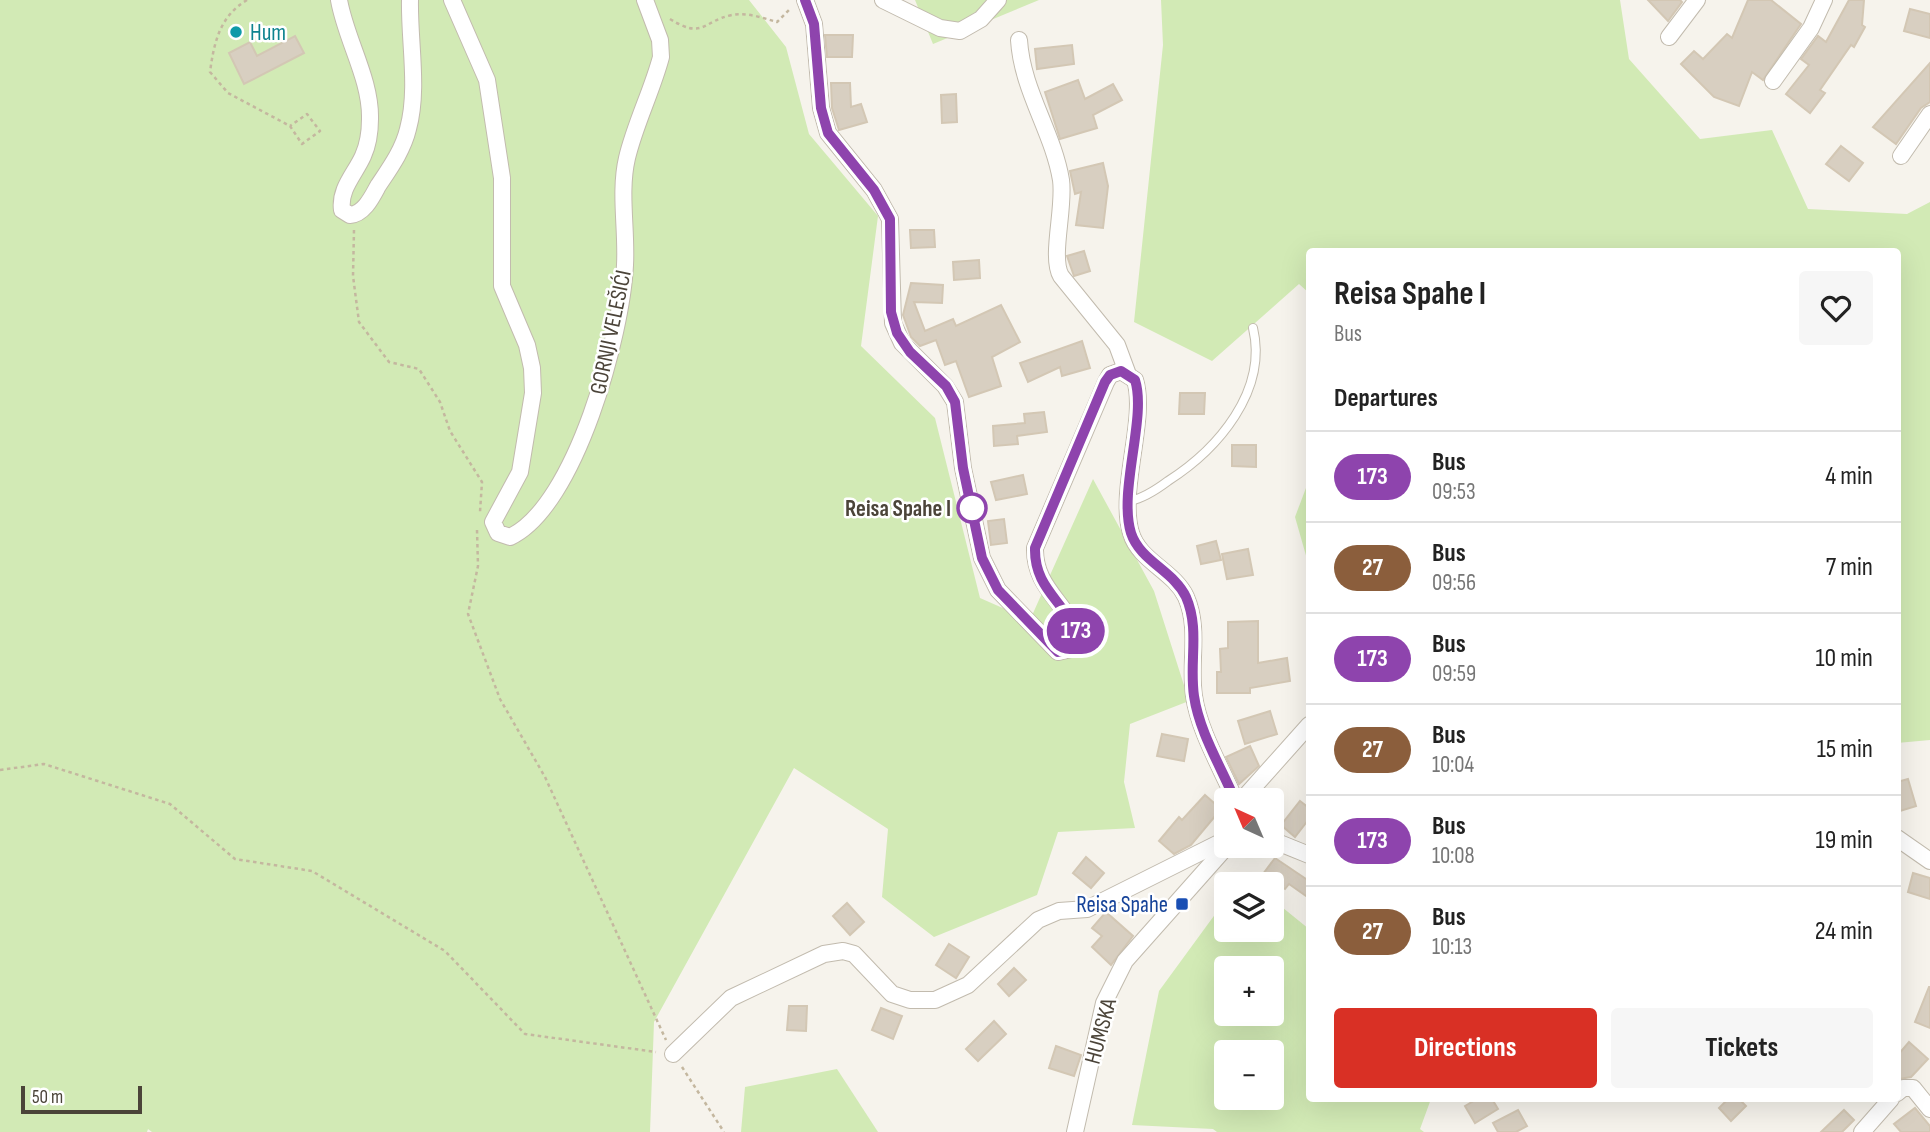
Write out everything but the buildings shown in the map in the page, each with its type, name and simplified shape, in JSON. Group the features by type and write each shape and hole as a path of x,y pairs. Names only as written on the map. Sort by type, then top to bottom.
{"street":[{"path":"339,0 343,24 369,96 369,136 364,156 341,198 342,210 355,215 370,200 400,151 408,129 412,110 410,0"},
{"name":"GORNJI VELEŠIĆI","path":"452,0 487,80 502,178 502,286 527,345 532,368 533,393 520,472 493,522 498,533 510,537 527,525 563,480 603,383 625,267 627,158 661,57 660,40 646,2"},
{"path":"805,0 814,24 821,108 828,133 874,190 890,219 891,312 897,333 910,352 946,386 955,402 963,468 982,558 998,590 1058,652 1071,649 1077,636 1041,583 1035,562 1035,548 1101,389 1110,375 1127,372"},
{"path":"883,0 940,28 960,31 981,19 998,0"},
{"path":"1669,37 1697,0"},
{"path":"1773,81 1811,28 1824,0"},
{"path":"1019,40 1023,66 1060,179 1063,209 1056,265 1061,276 1117,345 1127,372 1135,380 1138,395 1130,501 1131,533 1140,550 1167,573 1185,594 1195,622 1194,698 1230,788"},
{"path":"1901,156 1930,114"},
{"path":"1253,788 1306,727"},
{"path":"1901,841 1930,861"},
{"path":"1284,845 1306,854"},
{"path":"673,1054 731,999 824,954 843,951 854,954 892,994 910,1000 935,1000 968,985 1038,920 1059,911 1087,909 1214,846"},
{"name":"HUMSKA","path":"1075,1132 1104,1003 1125,961 1216,858"},
{"path":"1901,1090 1913,1088 1930,1109"},
{"path":"1862,1132 1888,1102"}],"lane":[{"path":"1130,501 1140,499 1181,473 1225,431 1242,406 1250,383 1255,362 1254,328"}],"path":[{"path":"247,0 233,8 215,38 210,72 228,93 290,125 302,144 320,131 307,114 290,125"},
{"path":"646,2 685,29 703,30 731,15 749,14 777,22 796,0"},
{"path":"355,215 353,276 359,323 389,362 419,369 440,402 450,431 482,482 475,540 478,566 468,614 500,699 545,777 631,962 645,999 673,1054 724,1132"},
{"path":"0,770 44,764 170,804 235,859 312,871 445,951 525,1034 673,1054"}],"green space":[{"path":"0,0 749,0 786,47 809,134 878,216 861,346 935,418 980,598 1030,620 1093,479 1154,591 1189,701 1130,724 1124,782 1135,828 1058,832 1037,895 934,937 882,897 888,829 794,768 654,1022 650,1132 152,1132 148,1129 147,1132 0,1132"},
{"path":"915,0 1039,0 933,44"},
{"path":"1161,0 1620,0 1629,59 1700,139 1772,130 1808,209 1907,214 1930,202 1930,740 1901,743 1901,248 1306,248 1306,290 1299,284 1212,361 1134,322 1163,45"},
{"path":"1306,488 1306,556 1295,517"},
{"path":"1284,909 1306,927 1306,1102 1430,1102 1420,1129 1424,1132 1217,1132 1213,1129 1132,1125 1159,991 1214,916 1214,942 1284,942"},
{"path":"837,1069 878,1132 741,1132 745,1087"}],"bus line":[{"name":"173","path":"805,0 810,7 814,24 821,108 828,133 874,190 890,219 893,323 902,343 939,378 955,402 963,468 982,558 989,575 998,590 1051,648 1058,652 1071,649 1076,643 1075,629 1041,583 1035,562 1035,548 1070,471 1101,389 1110,375 1127,372 1135,380 1138,395 1132,446 1129,520 1131,533 1140,550 1167,573 1185,594 1195,622 1192,668 1194,698 1230,788"}],"place":[{"name":"Hum","path":"236,32"},
{"name":"Reisa Spahe I","path":"972,508"},
{"name":"Reisa Spahe","path":"1182,904"}]}
